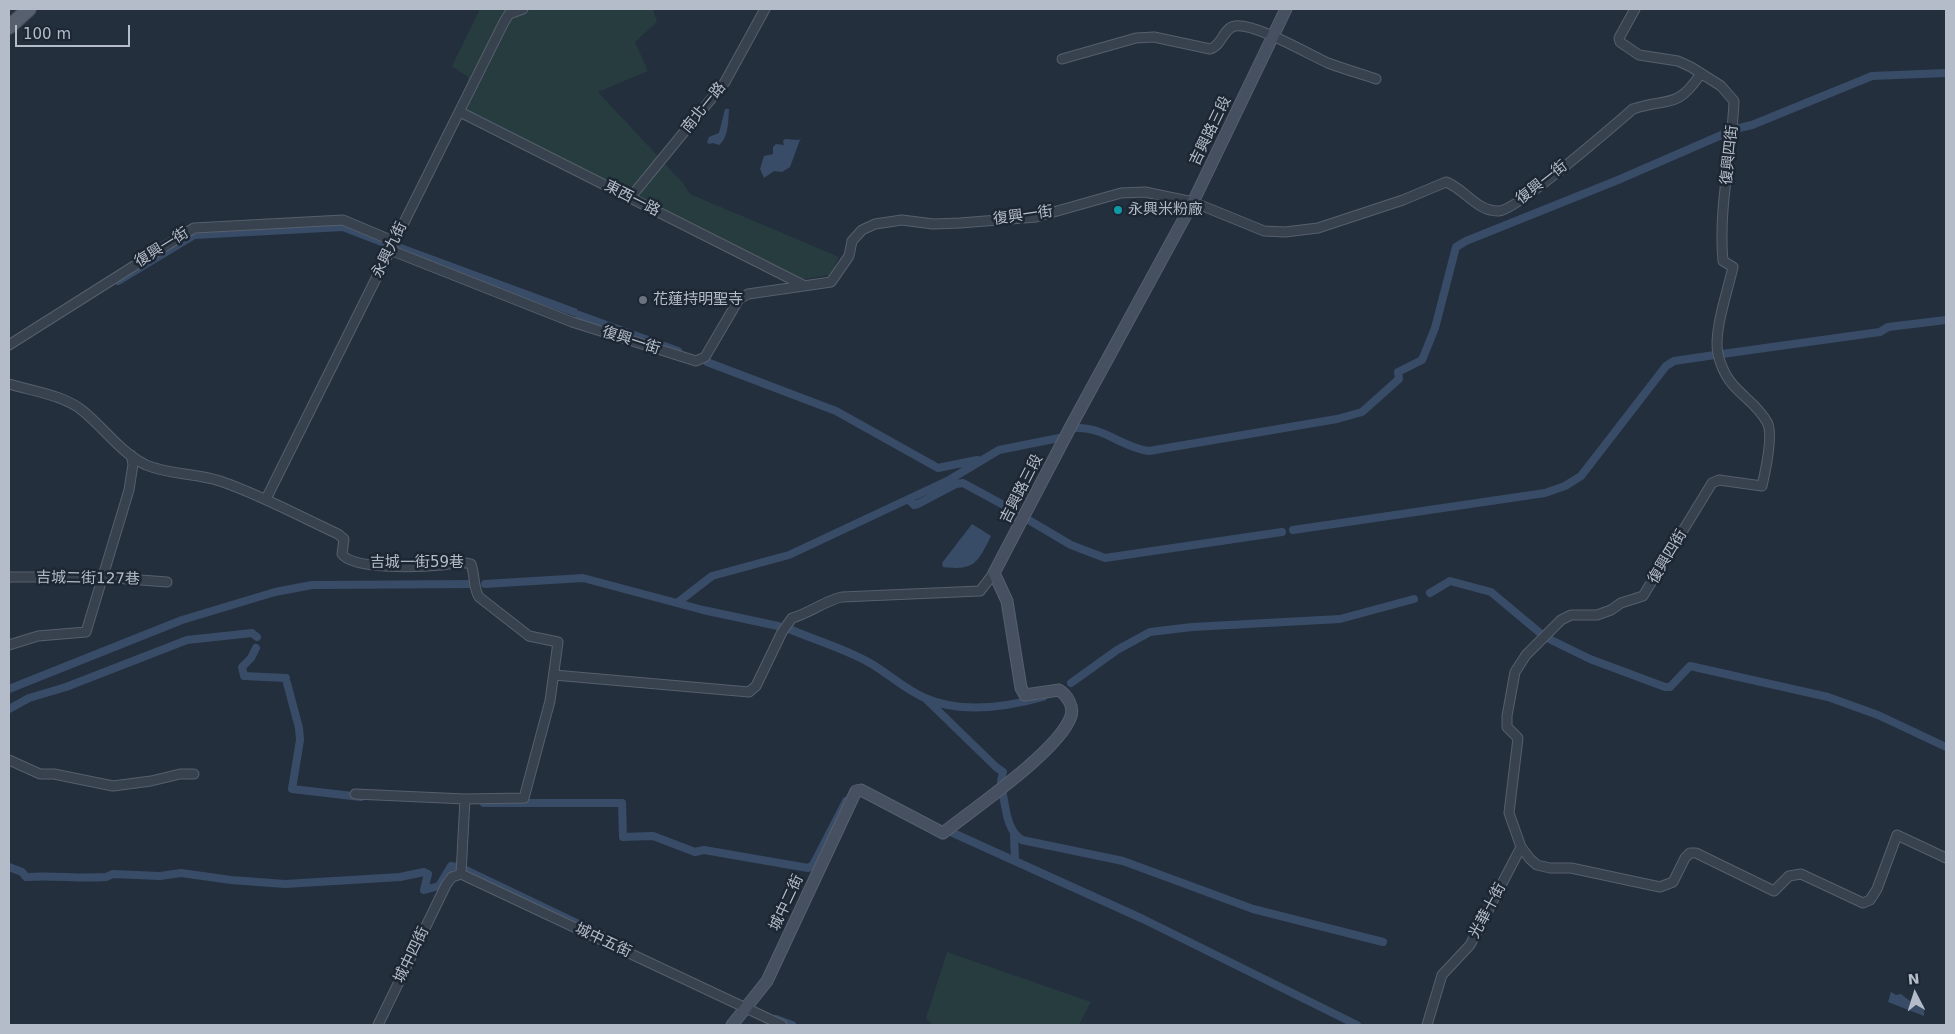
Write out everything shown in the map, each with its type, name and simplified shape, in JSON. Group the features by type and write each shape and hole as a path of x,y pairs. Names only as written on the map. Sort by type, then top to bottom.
{"main road":[{"path":"9,27 29,9"}],"street":[{"name":"永興九街","path":"266,499 504,22 509,14 522,9"},
{"name":"南北一路","path":"630,198 725,82 765,9"},
{"name":"吉興路三段","path":"994,573 1071,426 1193,202 1286,9"},
{"name":"復興四街","path":"1635,9 1619,38 1620,42 1639,55 1678,61 1720,86 1734,101 1733,136 1722,243 1723,261 1733,267 1719,333 1718,353 1727,379 1768,422 1769,433 1762,486 1719,480 1712,483 1643,596 1622,603 1611,610 1597,615 1571,615 1561,620 1526,655 1515,672 1507,716 1507,727 1518,738 1509,813 1521,847 1537,865 1550,868 1571,868 1660,887 1673,882 1685,858 1690,853 1696,853 1774,891 1789,876 1801,874 1863,902 1870,900 1877,889 1897,834 1946,858"},
{"path":"1062,59 1136,38 1154,37 1210,49 1218,44 1228,29 1234,26 1273,36 1329,63 1376,79"},
{"name":"復興一街","path":"9,345 194,228 343,220 392,246 572,322 696,361 705,357 739,299 748,294 831,282 849,256 852,241 862,230 875,224 902,220 933,224 1036,217 1121,193 1145,192 1193,202 1264,231 1285,232 1318,228 1403,200 1446,182 1456,186 1472,202 1498,211 1503,210 1529,194 1633,109 1650,103 1678,100 1687,93 1700,74"},
{"name":"東西一路","path":"460,112 803,286"},
{"name":"吉城一街59巷","path":"9,384 71,402 83,410 131,455 154,468 219,480 266,499 338,534 344,539 342,554 345,558 369,565 440,566 464,562 471,564 475,574 476,592 479,597 529,636 558,642 550,701 524,798 465,799"},
{"path":"9,645 38,636 86,632 129,490 133,464 131,455"},
{"path":"554,675 749,692 756,686 782,632 792,618 810,613 833,599 842,597 980,591 994,573"},
{"name":"城中二街","path":"732,1025 767,981 856,792 861,790 943,833 1049,749 1071,716 1071,707 1066,695 1059,690 1025,695 1022,688 1007,601 994,573"},
{"name":"吉城二街127巷","path":"9,577 102,577 167,582"},
{"path":"9,760 40,774 54,774 113,786 151,781 180,774 194,774"},
{"path":"355,794 465,799 461,874"},
{"name":"光華十街","path":"1427,1025 1442,975 1470,945 1521,847"},
{"name":"城中五街","path":"461,874 782,1025"},
{"name":"城中四街","path":"378,1025 446,885 452,877 461,874"}],"green space":[{"path":"480,9 653,9 657,22 635,42 648,71 598,92 683,183 690,194 839,257 830,275 793,281 465,110 468,77 452,66"},
{"path":"947,952 1091,1002 1079,1025 933,1025 926,1018"}],"water":[{"path":"725,109 729,109 725,138 719,145 709,144 707,142 709,137 719,133"},
{"path":"801,137 790,167 782,172 774,171 764,178 760,169 764,156 773,154 773,147 776,144 784,145 783,141 785,139 799,140"},
{"path":"972,524 991,536 979,558 969,566 962,568 943,567 942,563"},
{"path":"1891,992 1896,995 1901,994 1910,1001 1912,998 1924,1006 1924,1016 1888,1002"}],"waterway":[{"path":"1735,129 1752,125 1872,76 1946,73"},
{"path":"1077,428 1096,431 1131,446 1149,451 1337,419 1362,412 1399,379 1398,372 1422,360 1435,328 1456,247 1466,241 1618,180 1733,130"},
{"path":"118,281 194,235 343,227 387,244"},
{"path":"395,246 574,312"},
{"path":"579,315 678,351"},
{"path":"1722,354 1880,332 1888,327 1946,320"},
{"path":"1293,530 1545,493 1565,486 1581,476 1666,366 1674,361 1715,355"},
{"path":"707,362 836,411 938,468 977,460"},
{"path":"677,603 712,576 789,555 949,480 999,450 1059,438"},
{"path":"909,500 914,505 918,504 956,484 963,483 1020,514"},
{"path":"1027,519 1071,545 1105,558 1282,532"},
{"path":"485,584 583,578 703,610 778,626"},
{"path":"1430,593 1450,581 1491,592 1540,633"},
{"path":"9,689 182,620 275,592 312,585 475,584"},
{"path":"1071,683 1117,650 1150,632 1192,627 1340,619 1414,599"},
{"path":"789,629 861,658 911,691 939,703 954,706 984,707 1014,704 1043,697"},
{"path":"9,709 29,698 66,687 187,640 252,633 257,637"},
{"path":"1545,637 1590,659 1665,687 1670,687 1690,666 1828,697 1878,715 1946,747"},
{"path":"256,648 251,658 242,667 244,676 286,678"},
{"path":"287,683 299,728 300,740 292,789 361,797"},
{"path":"927,700 1003,772 1001,781"},
{"path":"1002,790 1010,824 1017,836 1022,840 1123,861 1253,909 1383,942"},
{"path":"484,803 622,803 623,837 653,836 695,852 704,850 808,868 813,865 846,801"},
{"path":"953,833 1143,919 1357,1025"},
{"path":"1014,835 1015,860"},
{"path":"9,867 22,872 26,877 106,877 113,874 160,876 181,873 231,880 285,884 400,877 424,872 428,874 424,890 439,886 451,866 458,867"},
{"path":"466,870 606,937"},
{"path":"776,1019 792,1025"}],"place":[{"name":"永興米粉廠","path":"1118,210"},
{"name":"花蓮持明聖寺","path":"643,300"}]}
